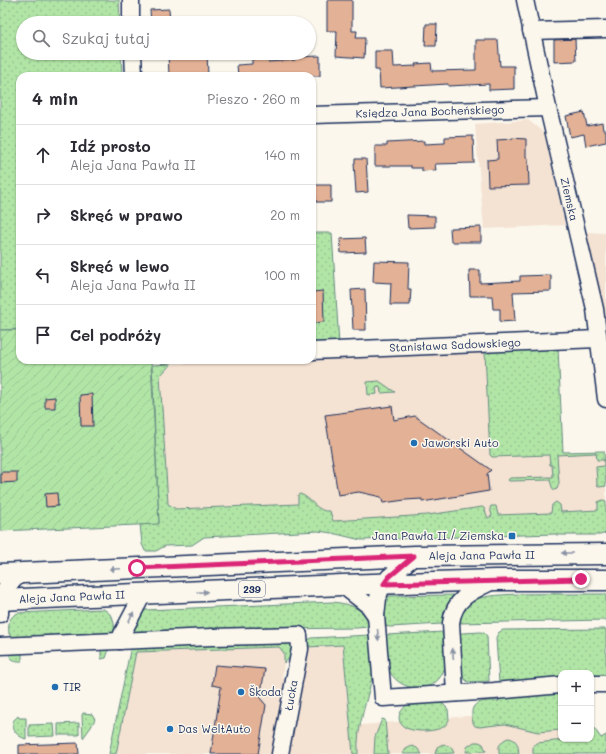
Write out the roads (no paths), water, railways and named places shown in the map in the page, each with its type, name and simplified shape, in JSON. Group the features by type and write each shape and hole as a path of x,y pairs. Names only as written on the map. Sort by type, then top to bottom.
{"main road":[{"name":"Aleja Jana Pawła II","path":"0,574 414,556 562,553 606,554"},
{"name":"Aleja Jana Pawła II","path":"0,600 342,585 494,580 606,580"}],"street":[{"path":"131,0 132,16"},
{"name":"Ziemska","path":"525,0 548,108 595,309 606,399"},
{"path":"531,31 606,29"},
{"path":"133,60 134,72"},
{"name":"Księdza Jana Bocheńskiego","path":"316,115 548,108"},
{"name":"Stanisława Sadowskiego","path":"316,351 598,339"},
{"path":"414,556 389,577 379,593 376,616 384,698 558,685"},
{"name":"Aleja Jana Pawła II","path":"0,600 7,586 21,573"},
{"path":"456,693 451,623 452,615 461,599 494,580"},
{"path":"342,585 370,606 376,616"},
{"name":"Aleja Jana Pawła II","path":"120,641 122,634 143,594"},
{"path":"0,600 0,614"},
{"name":"Łucka","path":"120,641 212,636 299,635 300,649 280,754"},
{"path":"0,640 0,646 120,641"},
{"path":"594,684 606,684"}],"place":[{"name":"Jaworski Auto","path":"414,443"},
{"name":"Jana Pawła II / Ziemska","path":"512,536"},
{"name":"TIR","path":"55,687"},
{"name":"Škoda","path":"241,692"},
{"name":"Das WeltAuto","path":"170,729"}]}
